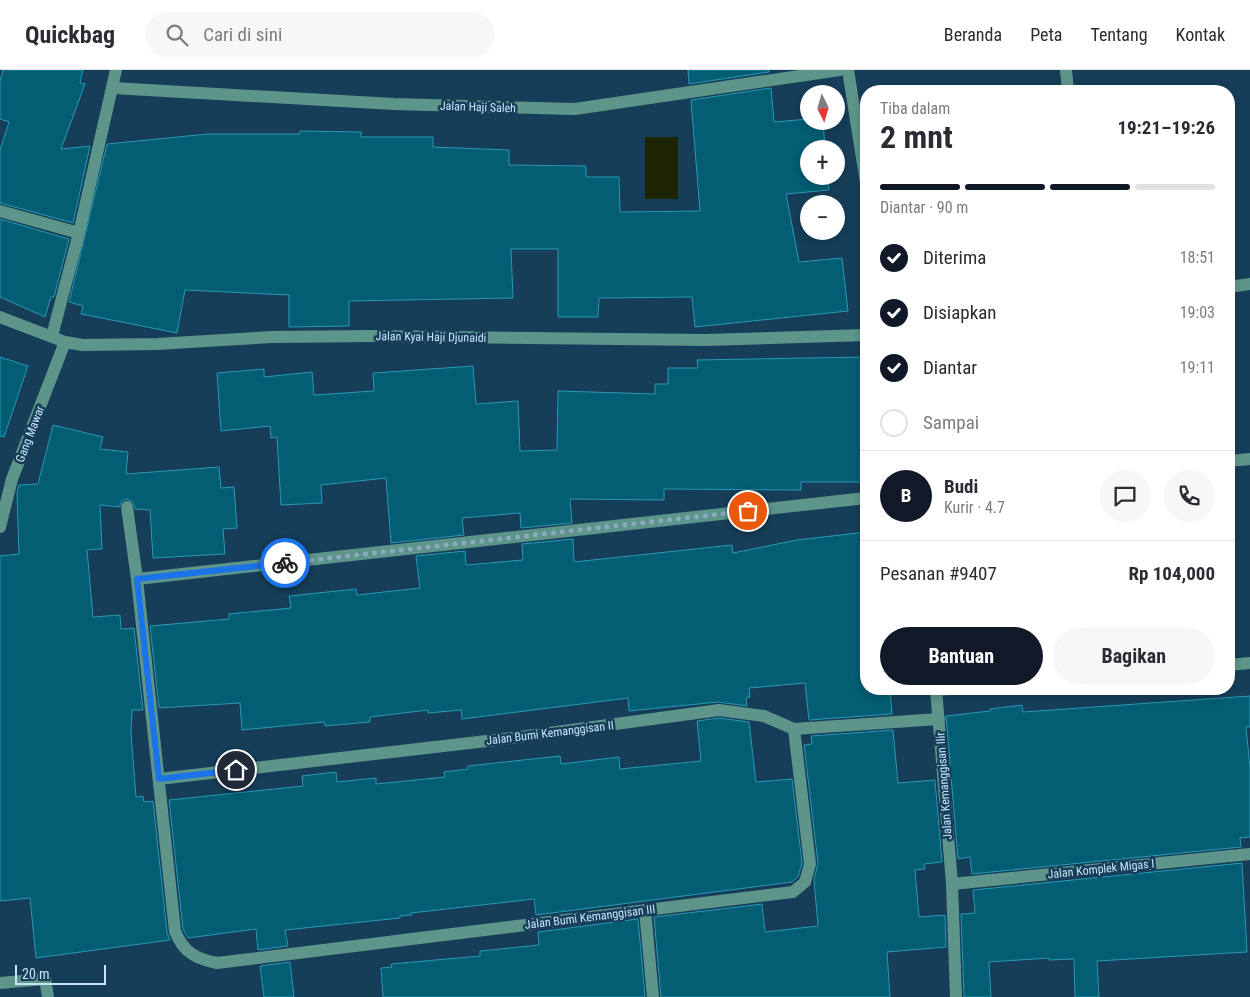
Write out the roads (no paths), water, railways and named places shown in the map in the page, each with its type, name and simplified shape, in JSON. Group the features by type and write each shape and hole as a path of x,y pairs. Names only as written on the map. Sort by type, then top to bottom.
{"street":[{"path":"52,336 79,234 116,70"},
{"name":"Jalan Haji Saleh","path":"113,88 394,104 575,109 840,70"},
{"path":"848,70 860,150"},
{"path":"1066,70 1067,85"},
{"path":"0,211 79,234"},
{"path":"1235,286 1250,284"},
{"name":"Jalan Kyai Haji Djunaidi","path":"0,317 65,342 105,345 272,337 372,336 706,340 860,335"},
{"name":"Gang Mawar","path":"0,527 12,479 65,342"},
{"path":"1235,460 1250,459"},
{"path":"137,579 860,499"},
{"path":"127,507 137,579 159,779"},
{"path":"1235,664 1250,663"},
{"name":"Jalan Kemanggisan Ilir","path":"937,695 952,884 956,997"},
{"name":"Jalan Bumi Kemanggisan II","path":"159,779 504,739 719,710 764,716 794,729 939,720"},
{"name":"Jalan Bumi Kemanggisan III","path":"159,779 175,931 187,952 217,963 792,892 805,882 810,864 794,729"},
{"name":"Jalan Komplek Migas I","path":"952,884 1250,854"},
{"path":"645,910 653,997"},
{"path":"0,983 45,979 48,997"}]}
